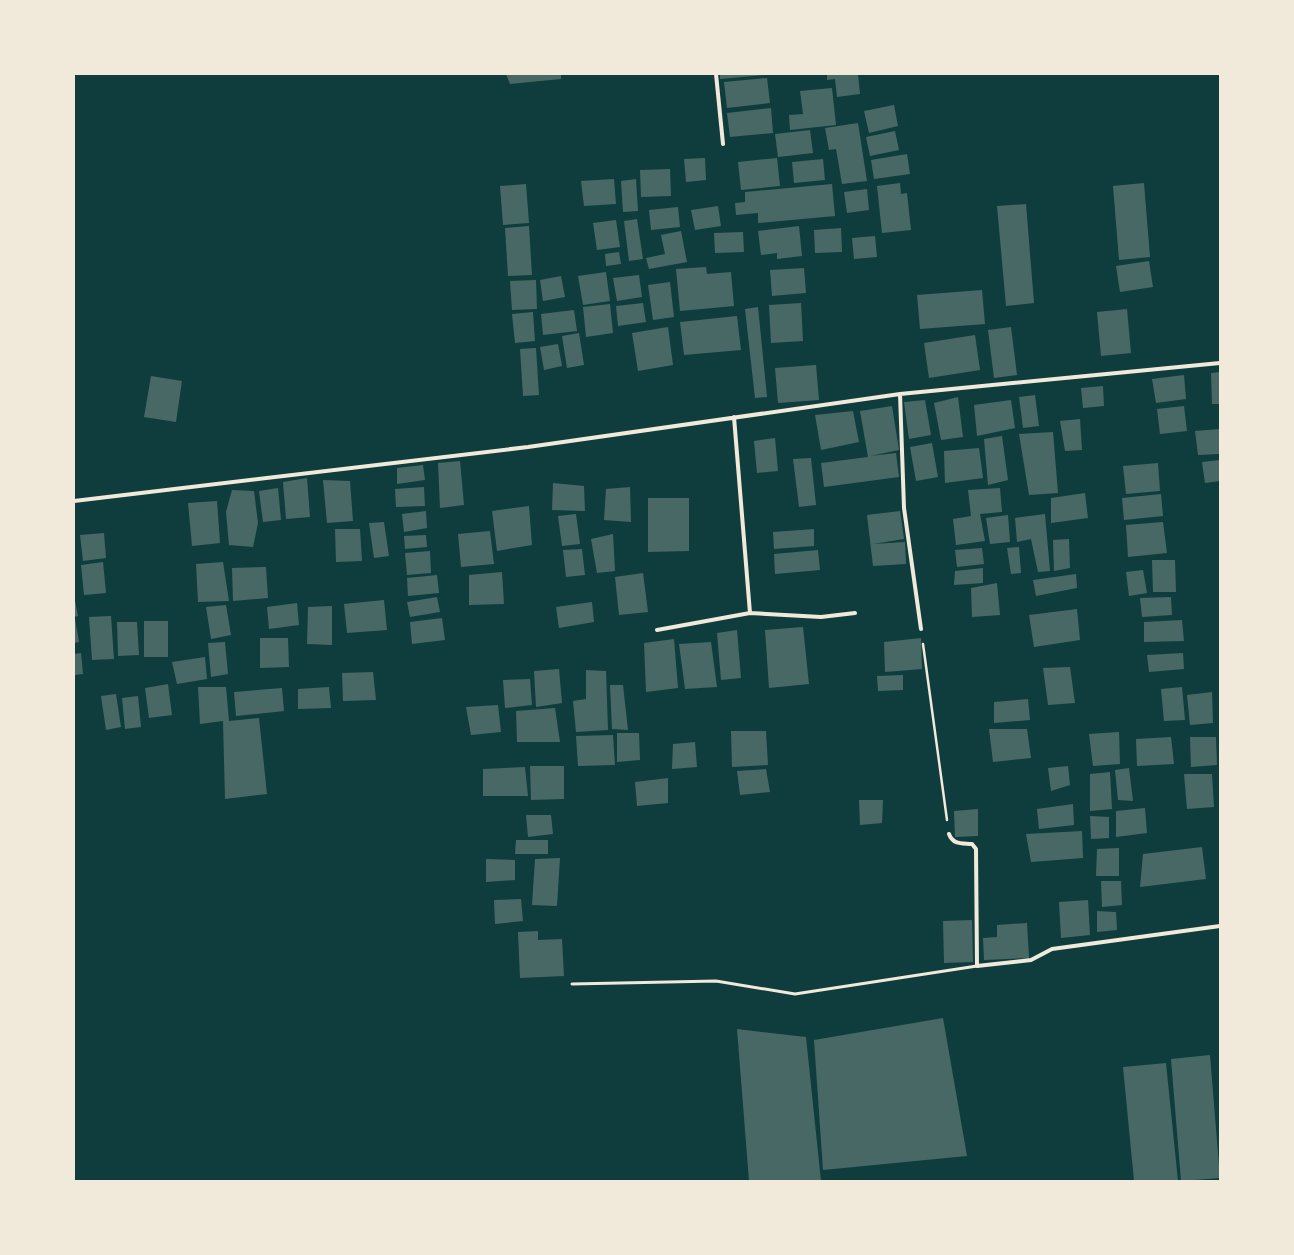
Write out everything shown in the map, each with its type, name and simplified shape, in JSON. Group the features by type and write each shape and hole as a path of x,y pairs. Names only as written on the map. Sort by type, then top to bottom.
{"street":[{"path":"716,74 723,144"},
{"path":"74,501 528,446 900,394 1220,363"},
{"path":"900,394 904,508 921,629"},
{"path":"734,417 750,613"},
{"path":"657,630 750,613 821,617 855,613"},
{"path":"949,834 951,840 955,842 972,844 976,849 977,966 1031,960 1052,948 1220,926"}],"lane":[{"path":"572,984 716,981 795,994 977,966"}],"path":[{"path":"921,629 949,834"}],"building":[{"path":"506,74 561,74 561,79 510,84"},
{"path":"720,74 764,74 764,75 720,79"},
{"path":"827,74 858,74 860,94 837,97 835,79 827,80"},
{"path":"767,78 770,103 727,108 724,82"},
{"path":"832,88 836,125 790,130 789,115 803,114 800,91"},
{"path":"894,105 898,126 869,133 864,111"},
{"path":"771,108 773,133 730,137 727,113"},
{"path":"858,123 867,181 842,184 836,149 829,150 825,128"},
{"path":"810,130 813,153 778,157 775,134"},
{"path":"895,131 899,150 870,156 866,137"},
{"path":"907,154 910,174 874,179 871,160"},
{"path":"705,158 706,180 686,182 684,159"},
{"path":"777,158 780,186 741,190 738,162"},
{"path":"823,159 825,180 794,183 792,162"},
{"path":"670,169 671,196 641,197 640,170"},
{"path":"614,179 616,204 584,206 581,181"},
{"path":"636,179 638,211 623,212 621,181"},
{"path":"900,183 901,194 907,193 911,230 882,233 877,186"},
{"path":"1144,183 1150,257 1119,260 1113,186"},
{"path":"526,184 529,223 503,225 500,186"},
{"path":"832,184 835,216 758,223 758,213 736,215 735,203 745,202 745,192"},
{"path":"867,189 869,210 847,213 844,192"},
{"path":"1026,204 1034,303 1006,306 997,206"},
{"path":"718,206 721,226 695,230 691,210"},
{"path":"678,207 680,227 651,230 649,210"},
{"path":"637,219 643,259 629,261 624,221"},
{"path":"616,220 620,247 597,250 593,223"},
{"path":"529,226 532,275 508,276 505,228"},
{"path":"799,226 802,256 777,259 777,253 761,255 758,231"},
{"path":"841,228 842,252 815,253 814,230"},
{"path":"681,231 687,262 649,269 646,258 665,254 661,235"},
{"path":"743,232 744,252 715,253 714,233"},
{"path":"875,236 877,257 854,259 852,238"},
{"path":"619,252 621,264 606,266 605,254"},
{"path":"1149,261 1153,287 1120,292 1116,266"},
{"path":"706,267 707,274 731,272 734,306 680,311 676,269"},
{"path":"804,268 806,293 772,296 770,270"},
{"path":"606,272 610,301 583,305 578,276"},
{"path":"639,275 642,297 617,301 613,278"},
{"path":"561,276 565,297 543,301 540,280"},
{"path":"536,280 537,309 512,310 510,281"},
{"path":"670,282 674,317 653,320 648,285"},
{"path":"982,290 985,324 920,329 917,295"},
{"path":"643,303 646,322 618,326 616,306"},
{"path":"801,303 803,341 771,343 769,305"},
{"path":"610,304 613,333 586,337 583,307"},
{"path":"758,307 767,397 755,398 745,309"},
{"path":"1127,309 1131,353 1101,356 1097,312"},
{"path":"574,310 577,331 543,335 541,314"},
{"path":"533,312 535,341 515,343 512,314"},
{"path":"737,316 741,350 684,355 680,322"},
{"path":"668,327 673,365 638,371 632,333"},
{"path":"1011,327 1017,375 994,378 988,330"},
{"path":"579,333 584,365 567,368 562,336"},
{"path":"975,335 980,370 929,378 924,343"},
{"path":"558,344 562,366 544,370 540,347"},
{"path":"536,348 539,395 523,396 520,349"},
{"path":"816,365 819,400 778,403 775,368"},
{"path":"1220,372 1220,404 1212,404 1211,373"},
{"path":"1184,375 1186,399 1156,403 1152,379"},
{"path":"151,376 182,381 176,422 144,417"},
{"path":"1103,386 1104,406 1083,408 1081,388"},
{"path":"1035,395 1039,426 1023,428 1019,397"},
{"path":"958,397 963,437 941,440 934,403"},
{"path":"925,400 931,435 909,439 904,402"},
{"path":"1011,400 1015,428 977,436 974,405"},
{"path":"892,406 899,450 870,456 896,453 899,477 824,487 821,463 868,457 860,411"},
{"path":"1184,406 1187,431 1160,434 1157,409"},
{"path":"853,411 859,442 821,450 815,415"},
{"path":"1080,419 1082,450 1065,451 1060,421"},
{"path":"1220,429 1220,454 1198,455 1195,431"},
{"path":"1053,432 1058,493 1029,495 1019,434"},
{"path":"1002,436 1008,480 988,485 984,439"},
{"path":"775,438 778,471 757,473 754,441"},
{"path":"932,443 938,477 916,481 910,447"},
{"path":"979,448 983,478 945,483 944,451"},
{"path":"811,458 816,505 799,507 793,459"},
{"path":"1220,460 1220,481 1205,483 1202,462"},
{"path":"460,461 464,505 440,508 438,463"},
{"path":"1158,463 1160,491 1126,494 1123,466"},
{"path":"423,465 425,480 397,484 397,468"},
{"path":"307,478 310,517 286,519 283,482"},
{"path":"323,480 350,481 353,521 327,523"},
{"path":"553,483 584,486 585,511 552,510"},
{"path":"424,487 425,506 396,507 395,489"},
{"path":"630,487 631,522 604,520 606,489"},
{"path":"278,488 281,520 263,522 259,491"},
{"path":"1000,488 1002,512 980,514 985,541 956,545 953,519 971,516 968,490"},
{"path":"232,490 254,491 258,523 253,547 229,545 226,512"},
{"path":"1085,493 1088,518 1051,523 1051,498"},
{"path":"1161,494 1163,516 1124,520 1122,498"},
{"path":"648,498 689,498 689,551 648,552"},
{"path":"217,501 220,543 192,546 188,503"},
{"path":"529,506 532,545 497,551 492,511"},
{"path":"426,511 427,528 404,532 402,514"},
{"path":"900,511 904,539 873,544 905,542 906,564 873,566 867,515"},
{"path":"576,514 580,544 562,546 558,516"},
{"path":"1045,514 1050,571 1038,572 1031,539 1017,542 1015,518"},
{"path":"1008,515 1010,542 990,544 986,518"},
{"path":"384,522 389,556 374,558 369,523"},
{"path":"1163,522 1167,553 1128,557 1126,525"},
{"path":"335,529 360,529 362,561 336,562"},
{"path":"814,529 814,546 774,549 773,532"},
{"path":"490,531 494,564 461,567 458,534"},
{"path":"104,533 106,558 83,561 80,535"},
{"path":"613,534 615,571 597,573 591,539"},
{"path":"426,535 427,547 405,549 404,536"},
{"path":"1069,539 1070,568 1054,571 1053,540"},
{"path":"1019,547 1021,573 1011,574 1007,548"},
{"path":"982,548 984,564 957,567 955,550"},
{"path":"582,549 585,575 566,577 563,550"},
{"path":"818,550 820,570 775,574 774,554"},
{"path":"430,551 431,573 407,575 405,553"},
{"path":"1152,560 1175,560 1176,592 1153,592"},
{"path":"103,562 106,593 84,595 81,565"},
{"path":"223,562 229,601 198,602 196,564"},
{"path":"266,567 268,598 233,601 232,568"},
{"path":"983,568 983,583 954,585 955,571"},
{"path":"1143,570 1147,593 1129,596 1126,572"},
{"path":"502,572 504,604 469,605 469,575"},
{"path":"643,573 648,612 619,615 615,577"},
{"path":"1076,574 1077,588 1036,596 1033,580"},
{"path":"437,575 439,593 408,596 407,578"},
{"path":"997,583 1000,615 972,617 971,588"},
{"path":"74,595 78,616 74,617"},
{"path":"437,597 440,612 410,617 407,602"},
{"path":"1171,597 1172,615 1142,617 1140,598"},
{"path":"384,600 387,630 347,633 344,604"},
{"path":"592,602 594,622 559,628 556,607"},
{"path":"297,603 299,625 269,629 267,607"},
{"path":"226,605 231,635 211,639 206,607"},
{"path":"332,606 332,645 307,644 308,607"},
{"path":"1077,609 1080,640 1034,647 1029,615"},
{"path":"111,616 114,659 92,660 89,617"},
{"path":"442,618 445,640 412,644 410,622"},
{"path":"75,619 79,642 74,643 74,620"},
{"path":"1182,620 1184,641 1144,642 1144,622"},
{"path":"144,621 168,621 168,657 144,657"},
{"path":"117,622 137,622 139,655 118,656"},
{"path":"803,627 809,684 769,688 765,630"},
{"path":"737,630 741,678 721,680 717,633"},
{"path":"260,638 288,638 289,667 260,668"},
{"path":"921,638 922,669 885,672 884,642"},
{"path":"674,639 678,688 646,692 644,643"},
{"path":"225,642 228,674 211,677 208,643"},
{"path":"711,642 717,687 685,689 679,644"},
{"path":"81,653 83,674 74,675 74,654"},
{"path":"1183,653 1184,669 1149,672 1147,655"},
{"path":"205,657 207,679 177,684 172,662"},
{"path":"1070,667 1075,703 1048,705 1043,668"},
{"path":"559,669 562,703 536,707 534,671"},
{"path":"586,670 606,671 608,730 576,732 573,701 586,699"},
{"path":"373,672 376,700 343,701 342,673"},
{"path":"903,675 903,690 878,691 877,676"},
{"path":"530,679 532,705 505,708 503,680"},
{"path":"168,684 172,715 149,718 145,688"},
{"path":"610,685 623,685 628,730 612,729"},
{"path":"198,687 226,687 229,721 259,718 267,794 225,799 223,721 200,724"},
{"path":"329,687 331,708 298,709 298,689"},
{"path":"1182,687 1185,720 1164,721 1161,689"},
{"path":"282,688 284,711 236,716 234,692"},
{"path":"1212,692 1213,723 1190,725 1187,695"},
{"path":"116,694 121,727 106,730 101,696"},
{"path":"138,696 141,727 125,729 122,698"},
{"path":"1028,699 1030,720 994,723 994,702"},
{"path":"498,705 501,732 471,735 466,707"},
{"path":"555,708 560,742 517,742 516,711"},
{"path":"989,729 1027,729 1031,758 993,762"},
{"path":"731,731 766,731 768,765 732,767"},
{"path":"1119,732 1120,764 1093,766 1089,734"},
{"path":"617,733 639,733 640,760 617,762"},
{"path":"613,735 615,765 578,766 576,736"},
{"path":"1171,737 1174,764 1137,766 1136,739"},
{"path":"1190,737 1216,737 1217,765 1191,767"},
{"path":"695,742 697,767 672,769 673,744"},
{"path":"530,766 564,766 564,799 531,800"},
{"path":"1068,766 1070,785 1051,791 1048,768"},
{"path":"525,767 528,796 483,796 483,769"},
{"path":"1129,768 1133,801 1118,800 1115,770"},
{"path":"766,769 770,792 740,795 737,771"},
{"path":"1110,772 1112,809 1090,811 1090,774"},
{"path":"1184,774 1212,774 1214,807 1187,809"},
{"path":"668,778 668,803 637,806 635,782"},
{"path":"859,800 883,800 882,823 860,825"},
{"path":"1073,804 1074,825 1039,829 1037,809"},
{"path":"1145,808 1147,833 1116,837 1116,811"},
{"path":"978,809 978,836 955,837 954,811"},
{"path":"526,815 551,815 553,834 528,837"},
{"path":"1090,816 1109,817 1109,838 1091,839"},
{"path":"1082,831 1083,858 1031,862 1026,834"},
{"path":"516,840 548,840 548,854 515,854"},
{"path":"1202,847 1206,879 1140,887 1143,854"},
{"path":"1119,848 1119,876 1096,876 1097,849"},
{"path":"560,858 557,906 532,905 535,859"},
{"path":"486,859 515,860 515,880 486,882"},
{"path":"1101,881 1121,881 1122,905 1102,907"},
{"path":"521,899 523,921 495,924 494,900"},
{"path":"1088,900 1090,935 1061,938 1059,902"},
{"path":"1097,911 1116,912 1117,930 1097,932"},
{"path":"972,920 973,962 944,963 943,921"},
{"path":"1027,923 1029,958 984,960 983,938 997,937 997,925"},
{"path":"538,931 538,940 562,939 564,976 520,978 518,932"},
{"path":"943,1018 967,1156 823,1170 814,1040"},
{"path":"737,1029 806,1037 821,1181 749,1181"},
{"path":"1210,1055 1220,1178 1181,1181 1171,1059"},
{"path":"1166,1063 1178,1181 1134,1181 1123,1067"}]}
